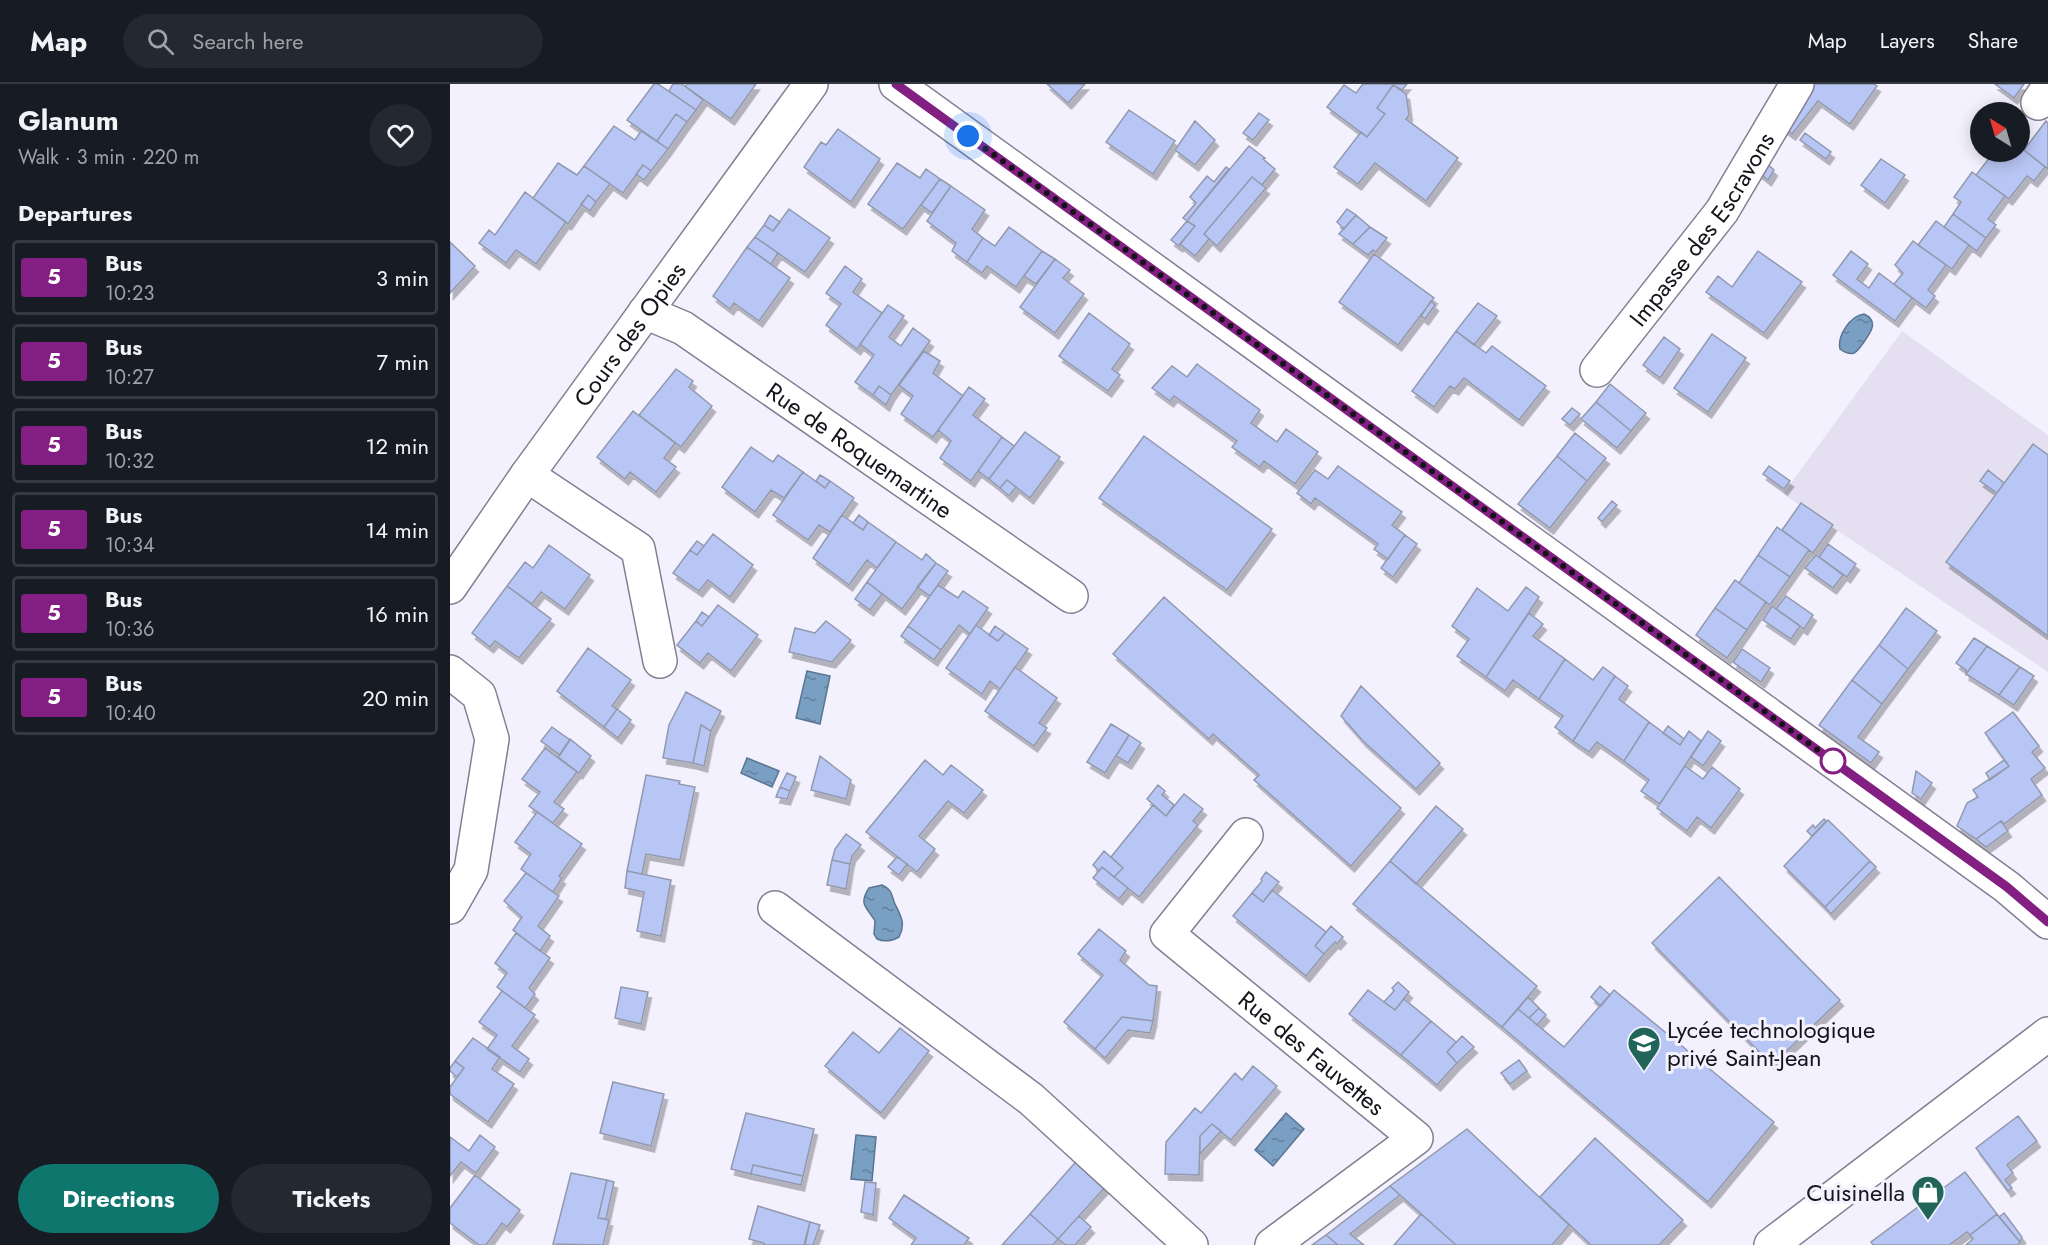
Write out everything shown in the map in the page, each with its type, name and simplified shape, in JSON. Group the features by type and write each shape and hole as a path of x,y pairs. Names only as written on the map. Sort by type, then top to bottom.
{"street":[{"name":"Cours des Opies","path":"450,587 527,475 811,84"},
{"path":"896,84 1980,867 2048,922"},
{"name":"Impasse des Escravons","path":"1597,370 1722,211 1797,84"},
{"name":"Rue de Roquemartine","path":"645,312 683,328 1071,596"},
{"path":"527,475 638,549 660,661"},
{"path":"450,672 479,695 492,739 471,870 450,907"},
{"name":"Rue des Fauvettes","path":"1246,835 1167,934 1416,1138 1272,1245"},
{"path":"775,908 1030,1099 1191,1245"},
{"path":"1771,1245 2048,1034"}],"shaded area":[{"path":"1902,331 2048,435 2048,672 1783,494"}],"water":[{"path":"1864,314 1871,320 1871,331 1857,351 1852,354 1845,352 1840,349 1840,344 1846,327 1854,318"},
{"path":"807,671 830,676 820,724 796,718"},
{"path":"747,758 779,771 772,787 741,773"},
{"path":"882,885 891,893 902,924 899,937 888,941 877,939 874,934 875,921 864,902 869,888"},
{"path":"1286,1113 1304,1129 1273,1166 1255,1150"},
{"path":"856,1135 876,1137 872,1181 851,1179"}],"building":[{"path":"654,84 658,84 696,110 687,122 676,114 657,141 627,120"},
{"path":"673,84 682,84 703,100 696,110 669,91"},
{"path":"687,84 756,84 731,119 685,86"},
{"path":"1047,84 1085,84 1068,103"},
{"path":"1363,84 1407,84 1402,90 1393,85 1377,108 1385,114 1367,137 1327,107 1344,85 1356,93"},
{"path":"1807,84 1874,84 1877,86 1850,124 1818,101 1792,134 1778,124"},
{"path":"1995,84 2024,84 2014,98"},
{"path":"1393,85 1406,94 1409,115 1406,119 1458,158 1426,201 1375,163 1358,184 1334,167 1361,132 1367,137 1385,114 1377,108"},
{"path":"1129,110 1175,141 1153,174 1106,142"},
{"path":"1259,113 1269,120 1253,140 1243,133"},
{"path":"676,114 687,122 668,149 657,141"},
{"path":"1195,121 1215,140 1195,165 1175,150"},
{"path":"2046,121 2048,123 2048,169 2030,155 2030,142"},
{"path":"614,126 635,140 641,131 668,149 651,171 643,165 623,193 584,166"},
{"path":"838,129 880,159 851,202 804,167 821,142 826,145"},
{"path":"1805,133 1831,152 1826,159 1800,140"},
{"path":"1249,146 1275,169 1262,185 1252,177 1204,234 1209,239 1195,256 1180,244 1195,226 1187,221"},
{"path":"2030,155 2045,167 2034,181 2027,176 2009,199 1976,175 1986,162 2030,162"},
{"path":"1881,159 1905,175 1885,203 1861,185"},
{"path":"1765,162 1774,170 1768,180 1758,172"},
{"path":"558,163 577,175 584,166 610,184 596,202 588,195 568,224 533,198"},
{"path":"897,163 920,178 926,169 940,179 903,229 868,204"},
{"path":"643,165 651,171 644,180 636,174"},
{"path":"1226,167 1229,169 1187,221 1183,218 1196,203 1190,197 1207,176 1214,182"},
{"path":"1972,172 2005,196 1988,219 1996,225 1986,238 1953,214 1961,202 1954,197"},
{"path":"1252,177 1266,188 1217,246 1204,234"},
{"path":"940,179 951,186 932,213 921,205"},
{"path":"951,186 985,210 972,229 983,238 967,262 952,251 956,243 927,221"},
{"path":"525,192 566,222 536,264 516,250 506,263 479,243 489,230 495,235"},
{"path":"588,195 596,202 590,211 581,204"},
{"path":"789,209 830,238 805,272 755,237 764,225 773,231"},
{"path":"1347,209 1356,215 1344,229 1337,222"},
{"path":"1953,214 1986,238 1977,251 1944,227"},
{"path":"770,215 780,222 773,231 764,225"},
{"path":"1356,215 1370,227 1353,244 1339,234"},
{"path":"1187,221 1195,226 1179,246 1171,240"},
{"path":"1936,221 1969,245 1952,269 1918,245"},
{"path":"1009,227 1042,251 1016,287 987,266 982,273 967,262 983,238 995,246"},
{"path":"1370,227 1387,238 1376,252 1373,250 1368,255 1353,244"},
{"path":"755,237 778,253 771,264 747,247"},
{"path":"1913,241 1946,265 1928,290 1935,296 1926,308 1894,284 1903,273 1895,265"},
{"path":"450,242 475,266 450,293"},
{"path":"747,247 790,278 759,321 734,303 730,309 713,296"},
{"path":"1042,251 1055,259 1036,284 1024,276"},
{"path":"1758,251 1802,282 1764,333 1706,292 1718,276 1732,287"},
{"path":"1851,251 1868,264 1857,279 1869,288 1879,273 1912,298 1895,321 1833,275"},
{"path":"1374,254 1434,298 1398,345 1339,302"},
{"path":"1055,259 1070,270 1063,278 1084,294 1055,333 1020,307"},
{"path":"845,266 862,279 853,292 882,313 857,349 826,325 841,304 826,293"},
{"path":"1431,301 1435,305 1425,319 1421,316"},
{"path":"1478,303 1497,316 1474,345 1456,331"},
{"path":"888,305 904,316 889,337 901,346 913,328 930,341 891,395 879,386 873,395 855,382 874,355 860,344"},
{"path":"1089,313 1130,344 1112,369 1120,375 1108,391 1059,356"},
{"path":"1456,331 1486,353 1492,346 1546,386 1519,420 1464,378 1455,389 1450,386 1434,407 1412,391"},
{"path":"1712,334 1746,358 1708,412 1674,388"},
{"path":"1664,337 1680,349 1660,378 1643,365"},
{"path":"924,351 940,361 933,373 963,396 933,437 901,414 913,396 899,385"},
{"path":"1197,364 1260,410 1251,423 1277,442 1286,429 1318,452 1295,484 1264,461 1260,467 1232,447 1237,441 1174,396 1170,401 1152,388 1172,366 1187,377"},
{"path":"676,369 693,381 689,387 712,406 681,447 639,415"},
{"path":"1610,384 1646,413 1631,431 1596,402"},
{"path":"879,386 891,395 886,405 873,395"},
{"path":"969,387 985,399 973,415 1002,437 971,481 940,458 951,441 938,430"},
{"path":"1596,402 1631,431 1617,448 1581,419"},
{"path":"1572,408 1580,414 1570,425 1562,419"},
{"path":"633,411 675,443 664,458 676,467 656,492 630,472 625,479 597,457"},
{"path":"1025,432 1060,457 1030,498 1007,480 1000,488 989,479"},
{"path":"1575,433 1606,458 1587,481 1557,456"},
{"path":"1144,436 1272,529 1227,590 1099,498"},
{"path":"1002,437 1014,446 989,479 978,471"},
{"path":"2033,444 2048,455 2048,636 1946,562"},
{"path":"751,447 773,462 778,455 803,472 784,498 771,490 755,512 722,487"},
{"path":"1557,456 1587,481 1550,528 1518,504"},
{"path":"1338,466 1402,512 1392,525 1405,535 1388,559 1374,549 1378,544 1315,498 1311,504 1297,493 1315,470 1328,479"},
{"path":"1769,466 1790,481 1784,489 1763,474"},
{"path":"1988,470 2004,483 1997,493 1980,481"},
{"path":"803,472 825,488 830,481 854,498 830,532 819,525 808,540 773,515"},
{"path":"820,475 830,481 825,488 816,481"},
{"path":"1007,480 1016,487 1009,496 1000,488"},
{"path":"1612,501 1617,505 1602,522 1598,518"},
{"path":"1801,503 1833,525 1813,553 1782,530"},
{"path":"842,515 863,530 868,522 896,542 877,568 867,560 849,585 813,558"},
{"path":"859,515 868,522 863,530 853,523"},
{"path":"1777,527 1809,550 1790,577 1758,555"},
{"path":"713,534 753,565 730,597 708,580 699,591 673,573 690,550 697,555"},
{"path":"1405,535 1417,544 1393,577 1381,568"},
{"path":"697,541 704,546 697,555 690,550"},
{"path":"896,542 922,560 926,554 936,563 902,609 867,582"},
{"path":"1828,544 1856,564 1847,577 1819,557"},
{"path":"549,545 590,575 565,609 541,592 532,604 507,586 525,562 533,568"},
{"path":"1758,555 1790,577 1770,605 1739,583"},
{"path":"1816,555 1843,575 1833,588 1805,568"},
{"path":"936,563 948,571 930,596 917,587"},
{"path":"1735,580 1766,602 1747,630 1715,608"},
{"path":"867,582 882,594 870,610 855,599"},
{"path":"938,585 958,598 963,591 988,608 970,634 959,625 941,650 908,626"},
{"path":"507,586 551,619 519,658 495,641 490,647 472,633"},
{"path":"1526,587 1539,597 1486,677 1457,656 1469,639 1452,626 1477,588 1508,611"},
{"path":"1786,596 1813,615 1804,629 1776,609"},
{"path":"1164,597 1401,808 1351,866 1254,780 1259,775 1213,734 1209,739 1113,654"},
{"path":"718,605 758,635 731,671 708,653 700,663 677,645 696,621 702,626"},
{"path":"1772,606 1800,626 1791,639 1763,620"},
{"path":"1715,608 1747,630 1727,658 1696,635"},
{"path":"1906,608 1937,631 1908,669 1879,645"},
{"path":"702,612 709,617 702,626 696,621"},
{"path":"1529,613 1543,624 1533,636 1565,659 1539,699 1513,680 1505,691 1486,677"},
{"path":"826,621 851,640 832,662 789,652 795,628 815,633"},
{"path":"976,625 998,641 1005,633 1028,649 1000,689 990,681 982,694 946,668"},
{"path":"908,626 941,650 934,660 901,636"},
{"path":"995,626 1005,633 998,641 989,635"},
{"path":"1974,638 1987,646 1966,674 1966,670 1956,663"},
{"path":"1879,645 1908,669 1882,704 1852,680"},
{"path":"1987,646 2020,667 1999,695 1966,674"},
{"path":"588,648 631,680 612,706 617,709 604,727 557,691"},
{"path":"1742,649 1770,668 1761,682 1733,662"},
{"path":"1565,659 1593,680 1603,667 1615,676 1573,741 1555,727 1563,716 1539,699"},
{"path":"1015,667 1057,698 1039,723 1047,728 1034,746 985,711"},
{"path":"2020,667 2034,676 2014,705 1999,695"},
{"path":"1615,676 1628,686 1619,699 1649,722 1624,761 1597,742 1589,752 1573,741"},
{"path":"1852,680 1882,704 1858,737 1879,752 1871,763 1819,725"},
{"path":"1361,686 1440,763 1416,789 1363,741 1341,716"},
{"path":"686,692 721,711 711,731 701,725 693,763 663,758 669,725"},
{"path":"617,709 631,720 618,738 604,727"},
{"path":"2013,712 2039,746 2032,752 2045,768 2031,779 2042,795 2004,824 2001,821 1976,839 1957,826 1967,803 1978,797 1973,790 2009,766 1985,733"},
{"path":"1649,722 1680,745 1689,731 1701,741 1660,804 1641,791 1649,780 1624,761"},
{"path":"1111,724 1129,735 1105,773 1087,762"},
{"path":"701,725 711,731 704,766 693,763"},
{"path":"1668,726 1684,739 1680,745 1663,733"},
{"path":"552,727 570,740 560,755 541,741"},
{"path":"1708,731 1721,741 1703,766 1691,757"},
{"path":"1129,735 1141,743 1128,763 1116,756"},
{"path":"570,739 591,756 579,773 558,757"},
{"path":"545,748 577,772 554,802 564,809 553,823 529,806 540,792 522,779"},
{"path":"820,756 851,780 846,799 811,790"},
{"path":"925,760 943,775 951,765 983,790 964,813 948,801 919,836 935,849 917,872 866,832"},
{"path":"2004,760 2009,766 1990,780 1986,773"},
{"path":"1685,766 1703,779 1712,767 1740,789 1711,828 1697,817 1687,831 1657,808"},
{"path":"1916,771 1932,783 1921,799 1912,793"},
{"path":"787,773 796,777 790,791 780,787"},
{"path":"646,775 680,781 679,784 695,787 680,860 646,854 642,874 627,871"},
{"path":"1158,785 1165,791 1162,795 1174,805 1166,816 1147,799"},
{"path":"780,787 790,791 787,799 776,797"},
{"path":"1184,794 1203,809 1193,821 1198,825 1139,897 1114,877 1123,868 1111,857 1153,805 1166,816"},
{"path":"1436,806 1463,829 1416,884 1390,861"},
{"path":"537,812 582,844 559,876 562,878 553,892 521,869 531,854 515,842"},
{"path":"1824,819 1826,821 1812,836 1807,831 1813,825 1815,828"},
{"path":"1828,820 1870,861 1825,907 1784,866"},
{"path":"2001,821 2008,831 1986,847 1976,839"},
{"path":"846,834 861,845 852,856 850,864 832,860 835,849"},
{"path":"1104,851 1123,868 1114,877 1102,867 1099,871 1093,865"},
{"path":"897,857 907,864 899,875 888,867"},
{"path":"832,860 850,864 846,889 827,885"},
{"path":"1390,861 1537,986 1502,1027 1353,904"},
{"path":"1870,861 1876,867 1831,914 1825,907"},
{"path":"1102,867 1128,888 1119,899 1093,878"},
{"path":"627,871 671,880 661,936 637,931 644,892 625,888"},
{"path":"1266,872 1279,882 1263,902 1252,893"},
{"path":"526,873 559,896 538,926 550,936 540,951 513,930 522,917 504,901"},
{"path":"1719,877 1840,1000 1772,1065 1652,943"},
{"path":"1272,890 1326,932 1315,946 1324,954 1306,976 1233,916 1252,893 1263,902"},
{"path":"1331,926 1343,937 1324,954 1315,946"},
{"path":"1099,929 1126,951 1120,960 1149,985 1157,986 1153,1021 1122,1017 1095,1049 1064,1022 1103,975 1078,954"},
{"path":"516,933 550,958 529,988 535,994 525,1008 497,987 507,973 495,963"},
{"path":"1398,982 1409,992 1395,1010 1384,1002 1394,991 1392,988"},
{"path":"1600,986 1610,995 1601,1006 1591,997"},
{"path":"621,987 648,992 641,1024 615,1018"},
{"path":"1368,990 1395,1010 1404,999 1431,1021 1401,1055 1349,1014"},
{"path":"1614,990 1774,1122 1708,1202 1502,1027 1518,1009 1564,1047"},
{"path":"502,991 535,1015 512,1046 529,1059 520,1072 487,1049 497,1035 479,1022"},
{"path":"1528,997 1539,1008 1529,1018 1518,1009"},
{"path":"1539,1008 1546,1015 1537,1025 1529,1018"},
{"path":"1122,1017 1153,1021 1150,1033 1128,1030 1105,1058 1095,1049"},
{"path":"1431,1021 1456,1042 1447,1052 1457,1063 1437,1085 1401,1055"},
{"path":"900,1028 929,1051 881,1113 825,1066 853,1032 879,1053"},
{"path":"1462,1036 1474,1047 1457,1063 1447,1052"},
{"path":"473,1038 500,1057 492,1069 514,1084 488,1122 450,1094 450,1087 464,1068 455,1061"},
{"path":"1519,1060 1527,1071 1510,1084 1501,1073"},
{"path":"455,1061 464,1068 457,1077 450,1071"},
{"path":"1253,1066 1277,1086 1231,1140 1212,1124 1200,1136 1199,1175 1165,1174 1166,1142 1195,1108 1201,1113 1235,1073 1242,1080"},
{"path":"613,1082 664,1094 651,1146 600,1133"},
{"path":"746,1113 814,1129 803,1176 753,1165 751,1174 731,1169"},
{"path":"2018,1116 2037,1141 2007,1165 2013,1173 2005,1180 2012,1188 2008,1191 1976,1148"},
{"path":"1212,1124 1221,1131 1200,1154 1200,1136"},
{"path":"1467,1129 1569,1225 1552,1245 1456,1245 1390,1186"},
{"path":"480,1135 495,1147 476,1173 461,1162 450,1176 450,1137 469,1151"},
{"path":"1595,1138 1683,1220 1659,1245 1591,1245 1540,1197"},
{"path":"1080,1157 1109,1183 1058,1239 1030,1214"},
{"path":"753,1165 803,1176 801,1185 751,1174"},
{"path":"1965,1172 1997,1214 1970,1235 1967,1232 1949,1245 1873,1245 1871,1242"},
{"path":"571,1173 607,1180 598,1218 609,1220 603,1245 553,1244"},
{"path":"475,1175 520,1210 507,1227 502,1223 486,1245 479,1245 450,1223 450,1208"},
{"path":"607,1180 614,1182 606,1219 598,1218"},
{"path":"865,1182 876,1183 873,1215 861,1212"},
{"path":"1390,1186 1400,1195 1350,1234 1364,1245 1338,1245 1326,1235"},
{"path":"904,1195 969,1238 964,1245 911,1245 916,1238 889,1218"},
{"path":"758,1206 810,1222 804,1245 764,1245 764,1243 749,1239"},
{"path":"2004,1213 2022,1237 2020,1242 1999,1217"},
{"path":"1030,1214 1058,1239 1053,1245 1002,1245"},
{"path":"1421,1214 1456,1245 1394,1245"},
{"path":"1997,1214 2020,1242 2018,1245 1966,1245 1973,1239 1970,1235"},
{"path":"1079,1216 1091,1227 1075,1245 1066,1245 1058,1239"},
{"path":"810,1222 820,1225 813,1245 805,1245"},
{"path":"1326,1235 1338,1245 1312,1245"}],"bus line":[{"name":"5","path":"896,84 2007,887 2048,922"}],"place":[{"name":"Lycée technologique privé Saint-Jean","path":"1644,1072"},
{"name":"Cuisinella","path":"1928,1221"}],"route":[{"path":"968,136 1833,761"}]}
